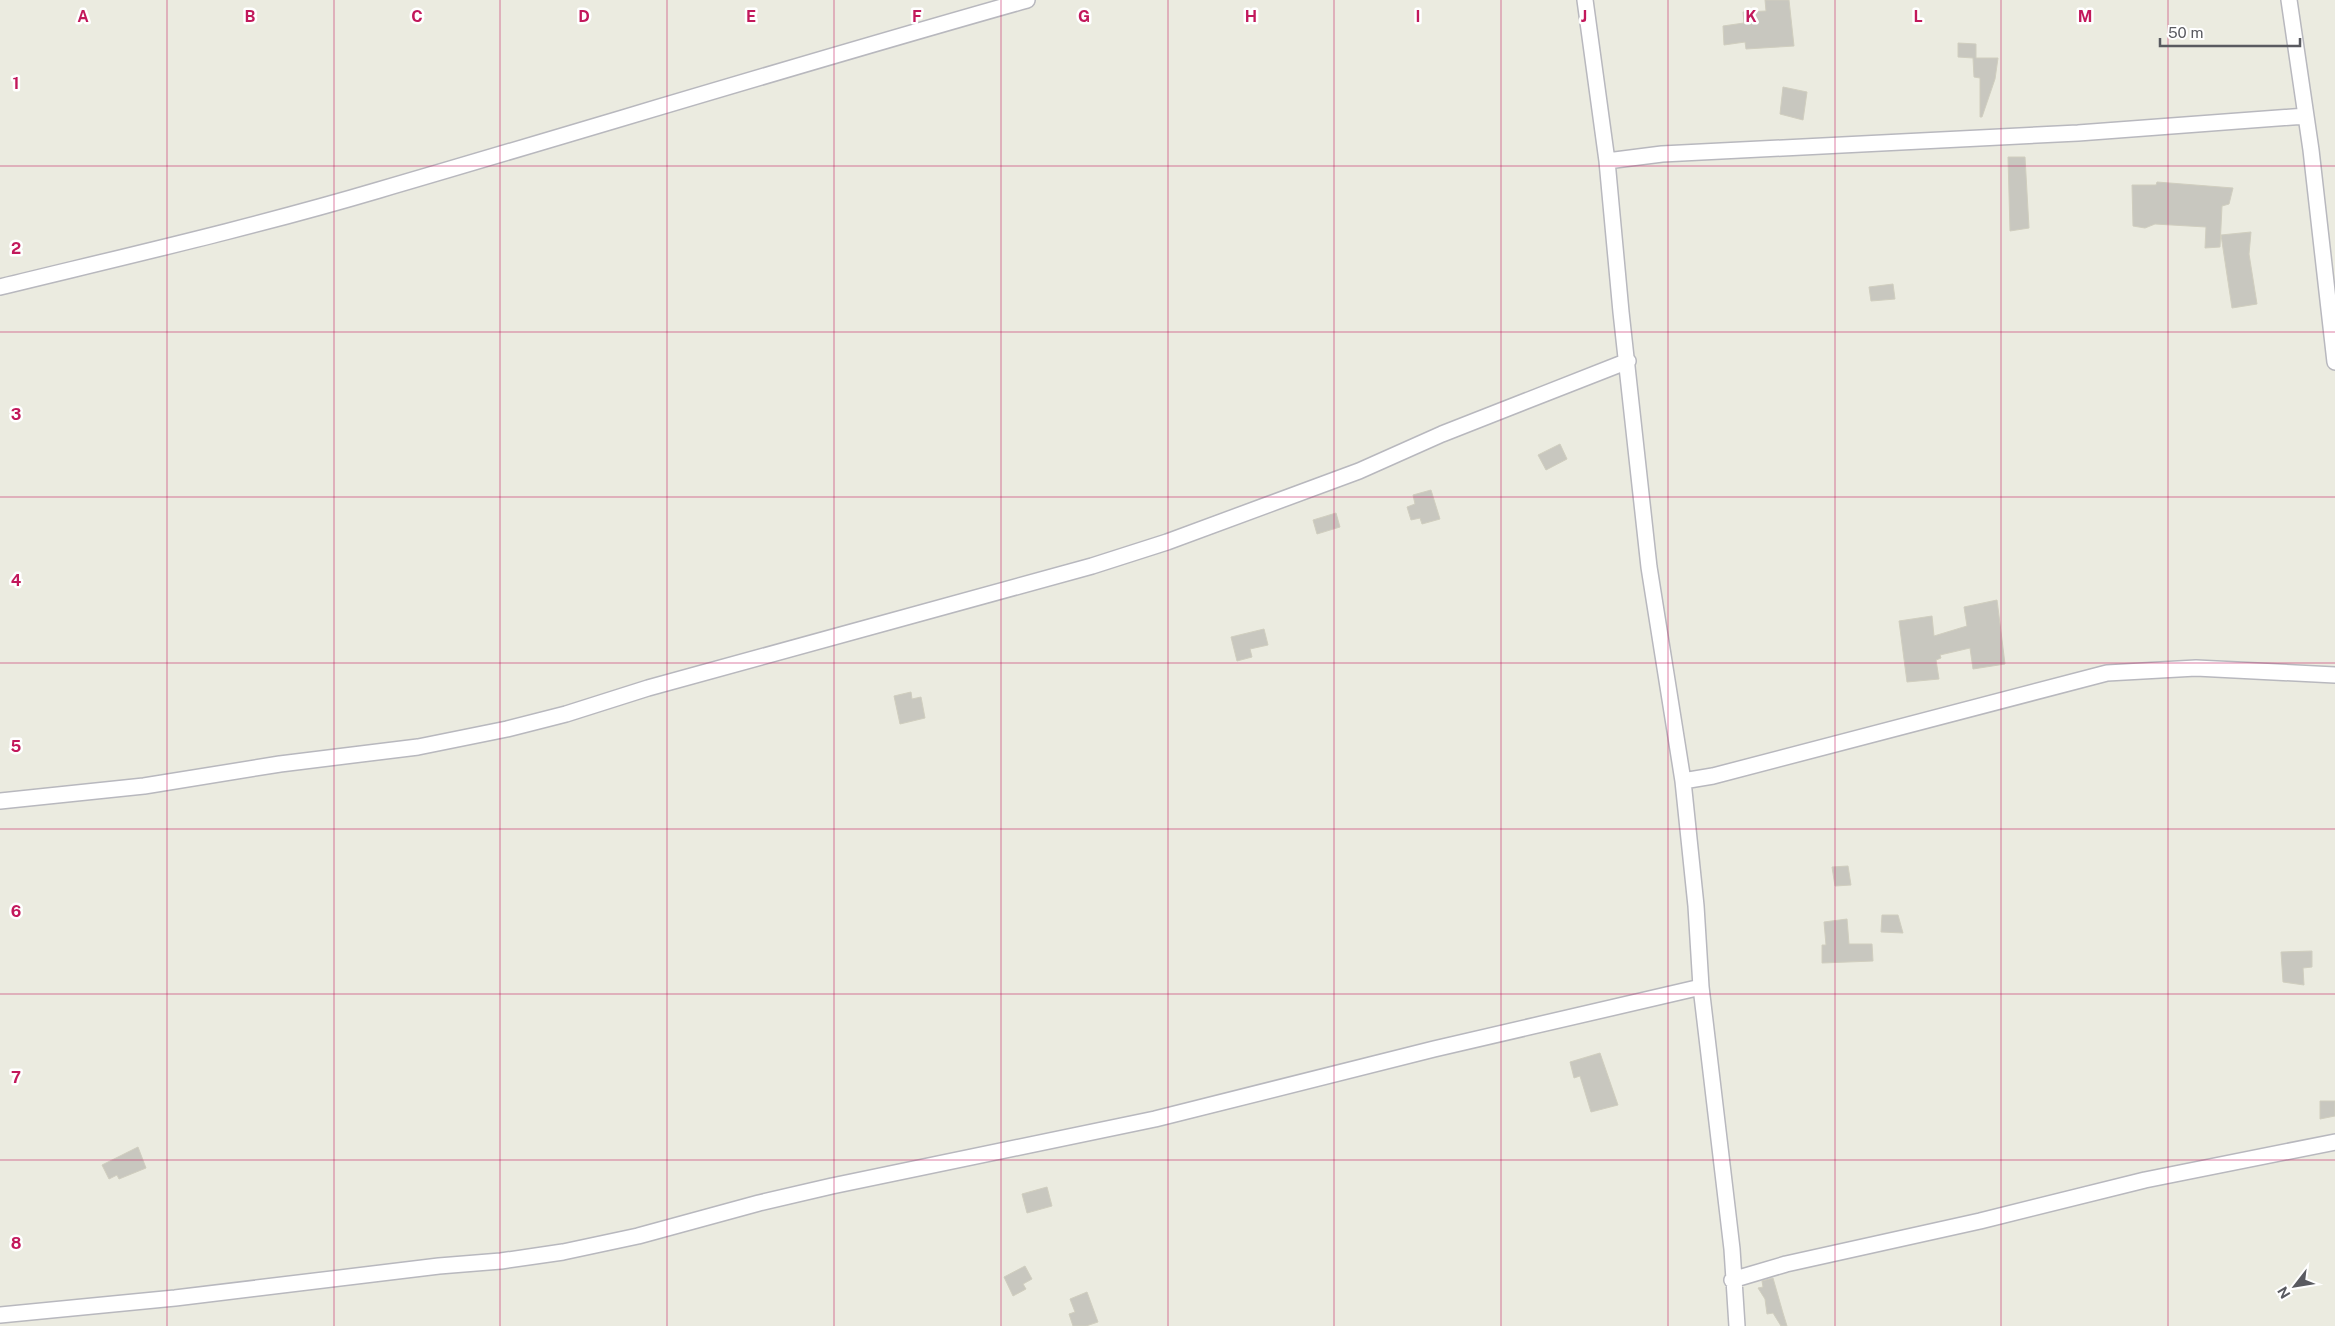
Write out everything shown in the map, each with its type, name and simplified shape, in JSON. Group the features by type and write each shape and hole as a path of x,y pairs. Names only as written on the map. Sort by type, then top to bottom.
{"street":[{"path":"0,287 230,231 370,193 571,135 778,70 845,53 1027,0"},
{"path":"1586,0 1607,161 1621,312 1628,360 1649,567 1682,781 1698,924 1702,987 1732,1249 1732,1280 1737,1326"},
{"path":"2289,0 2306,116 2335,362"},
{"path":"1607,161 1662,154 2078,133 2306,116"},
{"path":"0,801 144,786 280,764 418,747 507,729 566,714 648,688 1092,566 1167,542 1341,478 1442,434 1628,360"},
{"path":"1682,781 1713,776 2106,673 2196,668 2335,675"},
{"path":"0,1316 501,1261 563,1252 638,1236 759,1202 1155,1119 1434,1049 1702,987"},
{"path":"1732,1280 1786,1264 1980,1221 2145,1180 2335,1142"}],"building":[{"path":"1765,0 1789,0 1794,46 1746,49 1745,42 1724,45 1723,26 1744,23 1743,12 1766,11"},
{"path":"1958,43 1976,44 1976,58 1998,58 1995,79 1982,117 1980,117 1980,78 1974,77 1973,58 1958,57"},
{"path":"1783,87 1807,92 1803,120 1780,114"},
{"path":"2008,157 2025,157 2029,228 2010,231"},
{"path":"2157,182 2233,188 2229,204 2222,206 2220,247 2205,248 2206,227 2155,224 2145,228 2133,226 2132,185 2156,185"},
{"path":"2251,232 2249,254 2257,304 2232,308 2221,235"},
{"path":"1893,284 1895,299 1871,301 1869,287"},
{"path":"1560,444 1567,459 1546,470 1538,455"},
{"path":"1431,490 1440,519 1422,524 1420,518 1411,520 1407,507 1415,504 1413,495"},
{"path":"1336,513 1340,527 1317,534 1313,520"},
{"path":"1997,600 2005,664 1973,669 1970,648 1940,655 1941,658 1936,660 1939,679 1907,682 1899,621 1932,616 1934,636 1967,626 1964,607"},
{"path":"1264,629 1268,645 1250,649 1252,657 1237,661 1231,637"},
{"path":"911,692 912,699 921,697 925,718 900,724 894,696"},
{"path":"1848,866 1851,885 1835,886 1832,867"},
{"path":"1882,915 1898,915 1903,933 1881,932"},
{"path":"1847,919 1849,944 1872,944 1873,961 1822,963 1822,945 1826,945 1824,922"},
{"path":"2312,951 2312,967 2303,968 2304,985 2283,982 2281,952"},
{"path":"1600,1053 1618,1105 1591,1112 1580,1076 1574,1078 1570,1062"},
{"path":"2320,1101 2335,1101 2335,1116 2320,1119"},
{"path":"138,1147 146,1168 119,1179 117,1175 109,1179 102,1165"},
{"path":"1047,1187 1052,1206 1027,1213 1022,1194"},
{"path":"1025,1266 1032,1279 1023,1284 1026,1289 1013,1296 1004,1277"},
{"path":"1773,1278 1787,1326 1781,1326 1773,1313 1767,1314 1765,1299 1758,1288 1763,1287 1762,1281"},
{"path":"1087,1292 1098,1322 1086,1326 1073,1326 1069,1314 1075,1312 1070,1299"}]}
